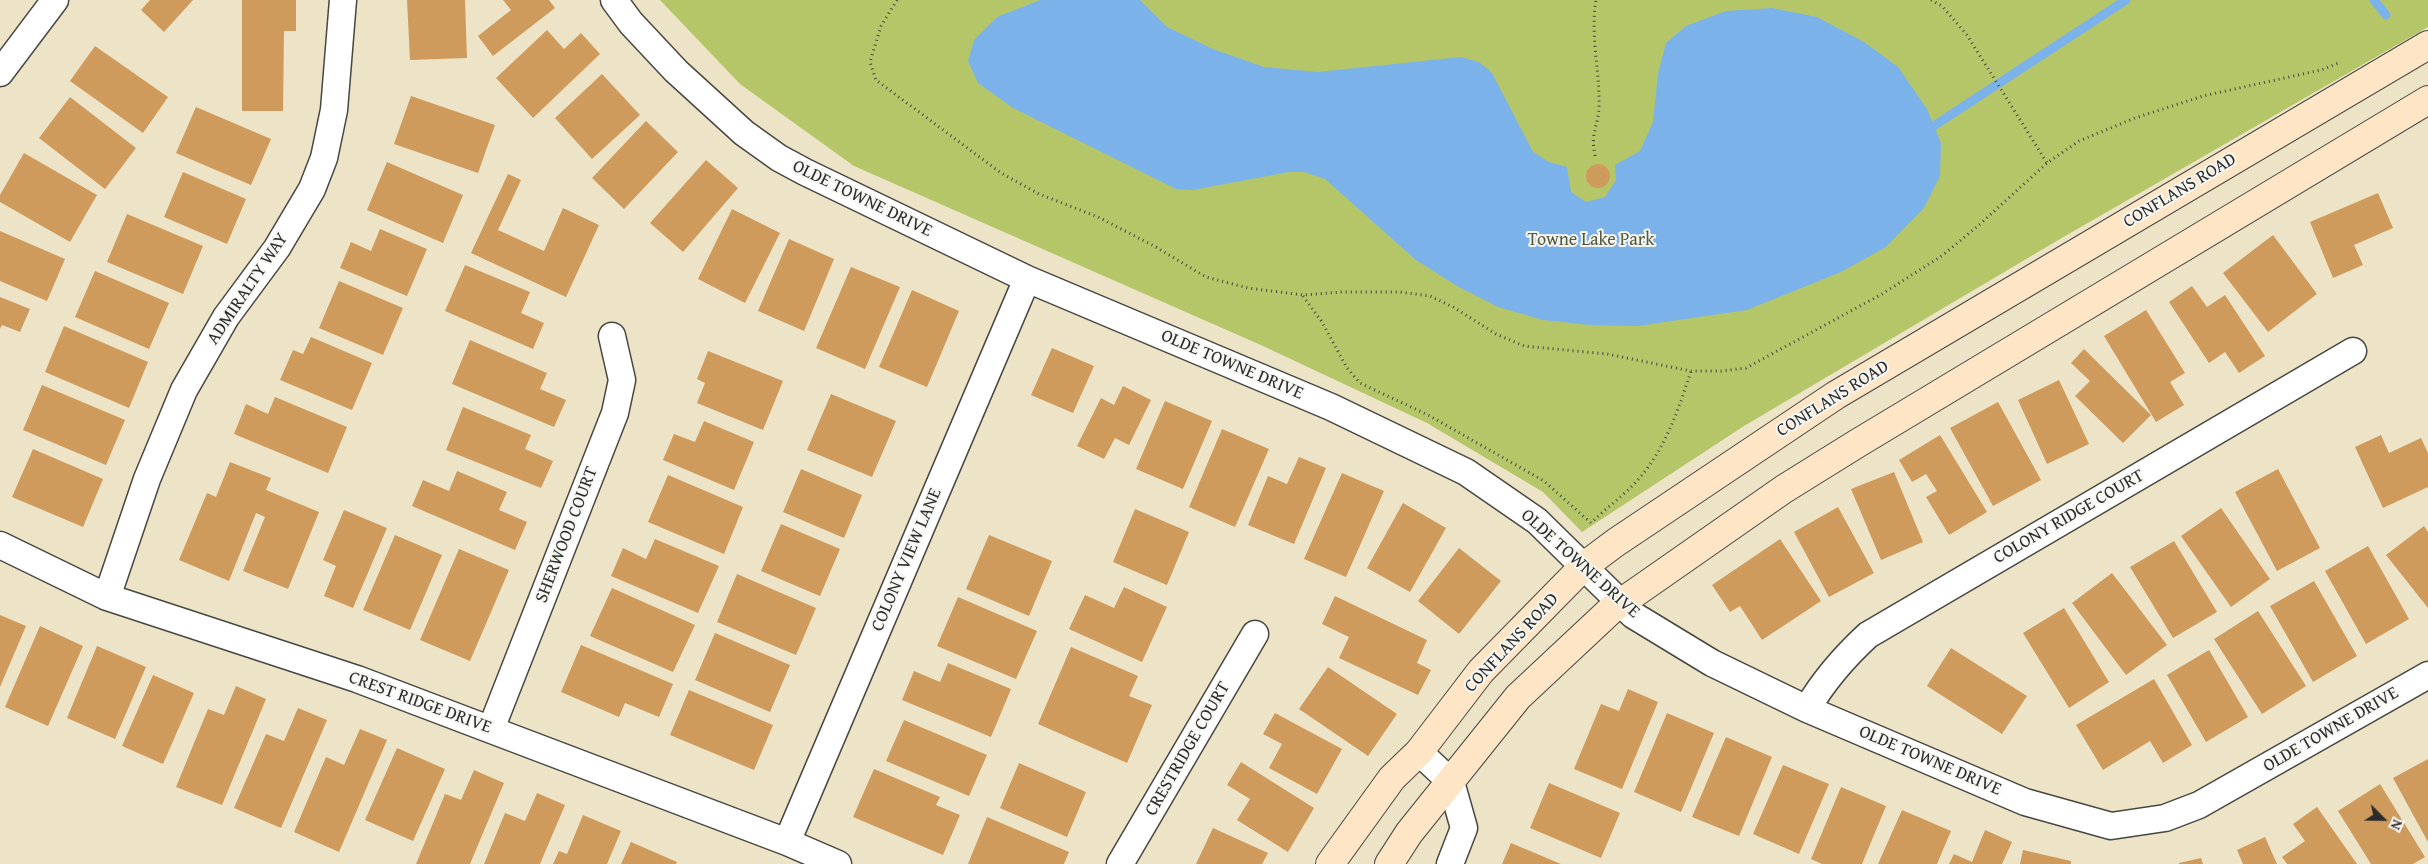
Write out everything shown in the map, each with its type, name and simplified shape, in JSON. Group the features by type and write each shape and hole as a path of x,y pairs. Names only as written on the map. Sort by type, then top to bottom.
{"main road":[{"name":"CONFLANS ROAD","path":"1330,864 1392,778 1418,752 1481,671 1583,567 1836,395 2428,45"},
{"path":"1389,864 1409,833 1518,697 1612,609 1784,490 1858,443 2428,100"}],"street":[{"path":"0,73 55,0"},
{"name":"ADMIRALTY WAY","path":"107,597 147,479 184,390 226,317 277,248 312,189 324,158 334,110 343,0"},
{"name":"OLDE TOWNE DRIVE","path":"614,0 631,23 676,72 744,132 780,158 805,172 1027,279 1331,407 1466,472 1537,521 1633,615 1712,663 1807,709 2025,802 2110,826 2165,818 2199,805 2428,675"},
{"name":"COLONY VIEW LANE","path":"787,842 1027,279"},
{"name":"SHERWOOD COURT","path":"491,729 615,413 622,380 612,336"},
{"name":"COLONY RIDGE COURT","path":"1807,709 1822,682 1839,662 1868,635 2353,350"},
{"name":"CREST RIDGE DRIVE","path":"0,545 107,597 357,679 787,842 838,864"},
{"name":"CRESTRIDGE COURT","path":"1120,864 1255,634"},
{"path":"1418,752 1451,782 1464,828 1450,864"}],"path":[{"path":"897,0 881,26 870,62 876,80 1000,173 1039,194 1122,230 1206,277 1248,288 1303,296 1342,292 1400,292 1430,296 1453,307 1496,334 1524,346 1606,354 1691,371 1722,371 1746,368 1882,294 1943,255 1979,225 2046,163 2079,141 2135,118 2203,96 2321,70 2345,60"},
{"path":"1595,156 1592,140 1599,109 1597,63 1592,21 1596,0"},
{"path":"1932,0 1942,6 1967,35 2046,163"},
{"path":"1303,296 1322,322 1347,368 1360,383 1428,415 1544,482 1591,523 1632,486 1660,449 1678,410 1691,371"}],"green space":[{"name":"Towne Lake Park","path":"660,0 2428,0 2428,27 2060,239 1744,426 1582,532 1543,492 1427,423 1263,346 854,166 740,84"}],"water":[{"path":"1040,0 1140,0 1167,27 1213,49 1264,67 1318,72 1461,57 1479,62 1492,73 1533,152 1549,162 1567,167 1571,192 1586,202 1605,197 1616,180 1615,165 1640,151 1653,122 1658,74 1666,43 1686,26 1726,11 1772,8 1817,17 1864,42 1898,67 1927,109 1941,143 1940,176 1924,208 1886,247 1841,272 1747,310 1638,326 1590,325 1543,320 1498,307 1457,286 1416,260 1325,179 1304,172 1289,172 1193,190 1176,189 1013,108 978,83 968,61 974,40 997,17"}],"building":[{"path":"150,0 193,0 164,32 141,10"},
{"path":"242,0 296,0 296,31 284,31 283,111 242,111"},
{"path":"407,0 465,0 467,58 410,60"},
{"path":"503,0 549,0 555,8 493,56 478,36 511,10"},
{"path":"547,30 564,49 581,33 600,54 533,118 496,78"},
{"path":"95,46 168,97 143,133 70,81"},
{"path":"602,74 640,115 592,159 555,118"},
{"path":"411,96 495,125 478,173 394,144"},
{"path":"70,97 136,148 105,189 39,138"},
{"path":"196,107 271,139 251,185 176,153"},
{"path":"646,121 678,152 624,209 592,178"},
{"path":"24,153 97,195 70,242 0,202 0,195"},
{"path":"706,160 738,188 683,252 650,223"},
{"path":"387,162 463,195 443,243 367,210"},
{"path":"1598,164 1606,168 1610,176 1606,184 1598,188 1590,184 1586,176 1590,168"},
{"path":"183,172 246,199 227,244 164,217"},
{"path":"508,174 521,180 498,230 544,251 563,208 599,225 566,297 471,253"},
{"path":"2378,193 2393,228 2354,245 2363,265 2333,278 2310,222"},
{"path":"732,209 780,233 745,303 698,279"},
{"path":"127,214 203,246 183,294 107,262"},
{"path":"380,229 427,249 407,296 340,268 351,242 371,251"},
{"path":"0,231 65,259 47,301 0,281"},
{"path":"2273,235 2317,294 2268,332 2223,273"},
{"path":"789,239 834,259 804,331 758,311"},
{"path":"465,265 530,292 521,313 544,323 533,349 445,311"},
{"path":"851,267 900,287 865,369 816,348"},
{"path":"95,271 169,303 149,349 75,317"},
{"path":"339,281 403,308 383,355 319,328"},
{"path":"2192,286 2207,307 2225,295 2265,356 2239,373 2225,352 2209,363 2169,302"},
{"path":"912,290 959,311 927,387 879,367"},
{"path":"0,297 30,309 20,332 2,325 0,329"},
{"path":"2146,310 2185,373 2170,382 2184,405 2156,422 2104,336"},
{"path":"64,326 148,362 129,408 45,372"},
{"path":"311,337 372,363 352,410 280,380 293,350 303,354"},
{"path":"470,340 547,373 540,389 566,400 554,427 452,384"},
{"path":"1052,348 1094,366 1073,413 1031,395"},
{"path":"2084,349 2151,415 2123,443 2075,396 2090,381 2071,363"},
{"path":"708,351 783,381 763,430 697,403 705,383 697,379"},
{"path":"2059,380 2089,444 2047,464 2018,400"},
{"path":"42,385 125,420 106,465 23,430"},
{"path":"1123,386 1151,400 1129,445 1115,438 1104,459 1077,446 1101,398 1114,405"},
{"path":"831,394 896,421 872,477 807,450"},
{"path":"275,397 347,427 328,473 234,434 246,404 268,414"},
{"path":"1165,401 1212,421 1183,489 1136,469"},
{"path":"1998,402 2041,480 1993,506 1950,428"},
{"path":"463,407 531,435 525,449 553,461 541,488 446,450"},
{"path":"704,421 754,442 734,490 663,460 674,434 695,442"},
{"path":"1222,429 1269,449 1235,527 1189,507"},
{"path":"1940,435 1987,512 1949,535 1926,497 1937,491 1926,474 1912,482 1899,460"},
{"path":"2381,435 2389,453 2421,438 2428,453 2428,487 2383,508 2355,447"},
{"path":"33,449 103,479 83,527 12,497"},
{"path":"1299,457 1326,468 1294,544 1248,525 1268,476 1287,484"},
{"path":"230,462 271,478 266,490 319,512 288,589 243,571 265,517 256,513 229,581 179,560 207,493 216,497"},
{"path":"801,469 862,495 844,538 783,512"},
{"path":"2278,469 2320,548 2277,571 2235,492"},
{"path":"457,471 507,492 499,510 527,522 515,550 412,506 423,480 449,491"},
{"path":"1894,472 1923,542 1881,560 1851,489"},
{"path":"1342,473 1384,491 1346,577 1304,559"},
{"path":"668,475 743,507 724,554 648,522"},
{"path":"1403,503 1446,528 1410,592 1367,568"},
{"path":"1838,507 1874,573 1829,597 1794,532"},
{"path":"2221,508 2270,579 2231,607 2181,536"},
{"path":"1135,509 1189,532 1167,585 1113,562"},
{"path":"344,510 387,528 353,608 324,596 336,566 323,560"},
{"path":"781,524 840,549 820,596 761,571"},
{"path":"2424,526 2428,532 2428,608 2386,555"},
{"path":"395,535 442,555 410,630 363,610"},
{"path":"989,535 1052,561 1029,616 966,589"},
{"path":"655,539 719,566 698,613 611,576 623,548 646,559"},
{"path":"1780,539 1821,601 1762,640 1740,606 1730,612 1712,585"},
{"path":"2174,541 2217,612 2173,638 2130,567"},
{"path":"2368,546 2409,619 2366,644 2325,571"},
{"path":"1459,548 1501,581 1459,634 1418,601"},
{"path":"459,549 509,570 470,661 420,640"},
{"path":"2112,573 2167,645 2126,675 2072,603"},
{"path":"737,574 816,608 796,655 717,622"},
{"path":"2314,581 2357,656 2313,682 2270,606"},
{"path":"1124,587 1167,607 1142,662 1069,629 1085,595 1114,608"},
{"path":"612,588 695,625 673,672 590,636"},
{"path":"1335,596 1427,640 1417,663 1431,670 1418,695 1339,658 1349,637 1322,624"},
{"path":"958,597 1037,631 1016,679 937,646"},
{"path":"2064,608 2109,682 2069,708 2023,633"},
{"path":"2258,611 2306,686 2262,714 2214,639"},
{"path":"0,615 26,626 0,687"},
{"path":"40,626 83,646 48,726 5,707"},
{"path":"715,633 790,665 770,712 695,680"},
{"path":"581,645 673,684 659,717 625,703 619,717 561,692"},
{"path":"97,646 146,667 115,739 67,718"},
{"path":"1071,647 1138,676 1129,696 1152,705 1127,763 1038,724"},
{"path":"1951,648 2027,696 2002,734 1927,686"},
{"path":"2209,650 2248,717 2206,742 2167,675"},
{"path":"948,663 1011,689 991,737 902,700 914,671 940,682"},
{"path":"1328,667 1397,714 1368,756 1299,709"},
{"path":"153,675 194,693 163,764 122,746"},
{"path":"2154,679 2192,745 2163,763 2150,741 2103,770 2076,725"},
{"path":"236,686 266,699 222,805 176,787 208,709 224,715"},
{"path":"1628,689 1658,702 1622,789 1574,769 1601,704 1619,711"},
{"path":"689,690 773,725 754,770 670,735"},
{"path":"298,708 327,720 281,828 234,808 266,734 284,741"},
{"path":"1275,713 1342,749 1317,794 1269,768 1282,744 1263,734"},
{"path":"1667,713 1714,733 1681,812 1634,792"},
{"path":"904,720 987,755 969,796 886,761"},
{"path":"360,729 387,740 339,852 294,832 326,757 344,765"},
{"path":"1726,737 1772,757 1739,836 1692,817"},
{"path":"397,748 445,769 413,841 365,820"},
{"path":"2428,759 2428,842 2393,778"},
{"path":"1241,762 1314,808 1288,852 1237,820 1250,799 1227,785"},
{"path":"1019,763 1086,792 1067,837 1000,808"},
{"path":"1783,765 1829,784 1799,854 1753,834"},
{"path":"874,769 940,797 936,805 960,815 943,855 853,817"},
{"path":"474,770 504,783 470,864 416,864 445,794 461,800"},
{"path":"1549,783 1620,813 1601,858 1530,828"},
{"path":"2380,784 2425,857 2413,864 2371,864 2338,811"},
{"path":"1841,787 1886,806 1862,864 1822,864 1811,859"},
{"path":"537,793 565,805 540,864 484,864 505,813 525,821"},
{"path":"2317,807 2357,864 2287,864 2282,857 2305,841 2293,824"},
{"path":"1902,810 1951,831 1937,864 1878,864"},
{"path":"583,815 621,831 607,864 553,864 559,851 567,854"},
{"path":"987,817 1069,852 1064,864 968,864"},
{"path":"1213,828 1268,853 1262,864 1196,864"},
{"path":"1985,830 2012,842 2002,864 1949,864 1954,854 1972,862"},
{"path":"2265,837 2277,864 2243,864 2237,850"},
{"path":"631,842 677,862 676,864 621,864"},
{"path":"1511,843 1561,864 1502,864"},
{"path":"2023,850 2071,861 2071,864 2020,864"},
{"path":"2201,858 2203,864 2179,864 2179,863"}],"waterway":[{"path":"1926,131 2126,0"},
{"path":"2374,0 2386,15"}]}
